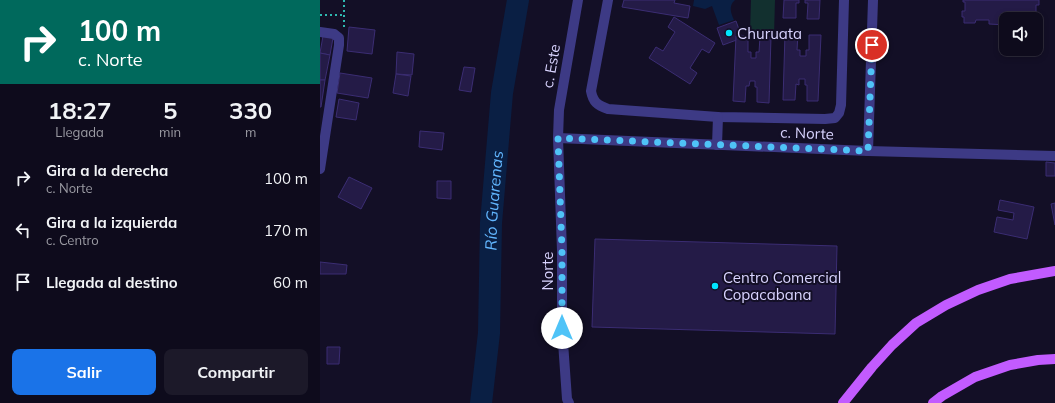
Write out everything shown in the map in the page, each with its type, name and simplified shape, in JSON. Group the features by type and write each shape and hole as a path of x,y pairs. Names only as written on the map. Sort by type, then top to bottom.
{"main road":[{"path":"843,403 892,345 916,323 946,305 978,290 1010,279 1055,271"},
{"path":"933,403 942,396 975,378 1010,365 1038,360 1055,359"}],"street":[{"name":"c. Este","path":"558,138 559,110 578,0"},
{"path":"608,0 591,91 593,99 600,106 608,109 718,117 825,120 835,118 839,113 844,0"},
{"path":"868,151 873,0"},
{"path":"320,169 338,54 338,38 334,34 324,32"},
{"path":"717,145 718,117"},
{"name":"c. Norte","path":"558,138 868,151 1055,156"},
{"name":"Norte","path":"558,138 562,251 562,328 569,403"}],"path":[{"path":"338,38 343,35 344,0"},
{"path":"320,15 343,15"}],"green space":[{"path":"751,0 775,0 774,35 750,34"}],"water":[{"path":"694,0 735,0 731,5 731,12 734,20 719,25 712,6 705,9 693,6"}],"building":[{"path":"624,0 675,0 674,3 690,6 688,18 622,7"},
{"path":"784,0 799,0 799,3 796,3 796,18 783,18"},
{"path":"805,0 820,0 819,19 807,19 808,3 805,3"},
{"path":"963,0 1039,0 1039,5 1036,5 1036,12 999,12 999,25 989,24 989,20 976,20 975,23 964,23 962,11 965,11 965,2 963,2"},
{"path":"674,17 715,43 709,53 702,49 690,68 697,73 690,84 649,58 656,47 663,51 675,32 668,27"},
{"name":"Churuata","path":"736,21 742,38 723,45 717,28"},
{"path":"349,27 375,30 372,54 347,51"},
{"path":"785,34 798,34 797,50 800,50 800,56 806,56 806,50 809,50 809,35 821,35 818,101 807,101 807,85 805,85 805,79 799,79 799,85 796,84 795,100 783,100"},
{"path":"323,36 333,38 330,55 320,53"},
{"path":"736,36 748,36 748,52 751,52 751,58 756,58 756,52 759,52 760,37 771,37 769,103 757,102 757,87 755,87 755,81 750,81 749,86 746,86 745,102 733,101"},
{"path":"397,52 414,54 412,75 396,74"},
{"path":"320,53 330,55 325,80 320,80"},
{"path":"464,67 475,68 471,92 459,90"},
{"path":"340,73 372,78 368,98 337,93"},
{"path":"396,74 411,76 408,96 393,93"},
{"path":"320,80 325,80 321,107 320,107"},
{"path":"339,99 359,103 356,120 336,117"},
{"path":"420,131 444,133 442,150 419,147"},
{"path":"1046,162 1055,163 1055,176 1046,176"},
{"path":"349,177 372,188 361,209 338,197"},
{"path":"437,181 451,181 451,199 437,198"},
{"path":"1000,200 1034,207 1027,239 994,232 997,217 1013,220 1014,213 998,210"},
{"path":"1055,203 1055,225 1051,204"},
{"name":"Centro Comercial Copacabana","path":"595,239 837,246 835,334 592,327"},
{"path":"320,262 347,265 346,274 320,274"},
{"path":"327,347 340,347 339,364 327,364"}],"waterway":[{"name":"Río Guarenas","path":"481,403 489,333 491,223 502,93 518,0"}],"place":[{"name":"Churuata","path":"729,33"},
{"name":"Centro Comercial Copacabana","path":"715,286"}],"route":[{"path":"562,328 562,251 558,138 868,151 872,45"}]}
